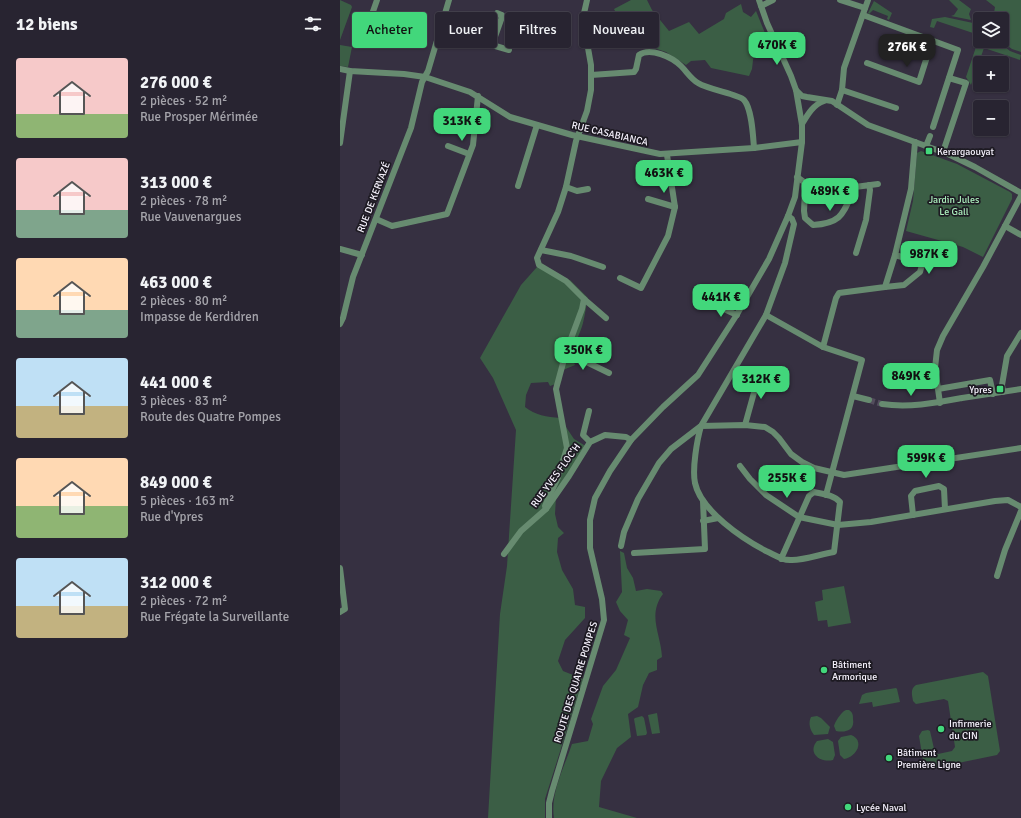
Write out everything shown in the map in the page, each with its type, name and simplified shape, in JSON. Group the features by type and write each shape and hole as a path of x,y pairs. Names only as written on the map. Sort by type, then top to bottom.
{"street":[{"path":"373,12 377,0"},
{"name":"RUE DE KERVAZÉ","path":"445,12 449,0"},
{"path":"587,0 582,22 583,33 588,48 591,74 591,90 587,111 576,141 566,188 558,212 537,258 539,265 566,282 606,318"},
{"path":"760,3 773,0"},
{"path":"840,0 865,8"},
{"path":"837,105 842,90 844,68 868,0"},
{"name":"ROUTE DES QUATRE POMPES","path":"549,818 548,810 552,791 604,620 602,599 590,548 590,520 595,498 610,471 631,440 663,407 698,376 737,314 768,259 795,197 802,142 802,125 796,90 760,3"},
{"path":"497,13 502,15 502,17 497,31"},
{"path":"863,15 958,50 933,127"},
{"path":"867,63 918,82 932,41"},
{"path":"497,46 509,50"},
{"name":"RUE DE KERVAZÉ","path":"340,324 343,318 353,277 411,128 435,47"},
{"path":"591,74 634,72 639,55 644,52 652,52 672,60 681,65 696,82 717,91 741,97 744,100 749,110 754,148"},
{"name":"RUE CASABIANCA","path":"340,69 425,77 461,88 478,96 510,117 626,148 667,155 754,148 802,142"},
{"path":"340,142 350,71"},
{"path":"943,152 966,83 949,78"},
{"path":"796,90 802,96 817,100 832,101 868,125 943,152 975,167 1021,193"},
{"path":"842,90 896,108"},
{"path":"376,219 392,226 447,214 473,145 478,96"},
{"path":"802,125 812,109 819,102 825,100"},
{"path":"518,186 537,125"},
{"path":"926,146 930,136"},
{"path":"885,287 895,256 911,189 915,142"},
{"path":"448,146 469,154"},
{"path":"620,278 641,288 668,236 675,206 667,155"},
{"path":"797,177 804,182 805,218 813,225 826,224 837,219 846,209 854,187 878,184"},
{"path":"856,253 866,220 870,190 869,185"},
{"path":"566,188 578,191 588,189"},
{"path":"940,403 935,368 937,350 943,336 983,267 1021,196"},
{"path":"648,199 675,206"},
{"path":"781,559 809,496 814,492 826,494 838,499 840,502 834,552 792,560 781,559 748,541 718,518 703,501 695,483 695,463 698,435 701,426 766,315 785,263 794,224 792,219 788,216"},
{"path":"1005,226 1021,235"},
{"path":"340,249 362,255"},
{"path":"541,250 571,256 603,267"},
{"path":"823,347 836,298 839,292 904,285 920,272 922,265 916,261 895,256"},
{"path":"546,509 545,506 558,477 567,448 556,389 566,352 582,309 584,299"},
{"path":"713,304 737,314"},
{"path":"766,315 823,347 862,360 826,494"},
{"path":"1002,392 1007,356 1021,333"},
{"path":"566,352 609,373"},
{"path":"745,424 760,371"},
{"path":"938,389 990,380 992,394"},
{"path":"882,404 913,406 940,403 1021,389"},
{"path":"853,396 869,400"},
{"name":"RUE YVES FLOC'H","path":"588,411 583,435 590,442"},
{"path":"621,546 624,532 638,499 659,463 671,449 701,426 745,424 765,427 773,432 791,454 802,462 814,468 844,475 1021,448"},
{"name":"RUE YVES FLOC'H","path":"504,554 521,531 546,509 590,442 605,435 626,437 631,440"},
{"path":"740,466 750,479 766,495 799,517 838,525 871,522 995,501 1008,500 1021,507"},
{"path":"913,515 911,496 916,490 939,486 944,489 945,509"},
{"path":"634,553 705,549 703,501"},
{"path":"997,576 1005,550 1021,511"},
{"path":"703,521 718,518"},
{"path":"340,568 345,609 340,612"}],"green space":[{"path":"340,0 351,5 352,7 340,40"},
{"path":"631,0 647,0 654,12 616,12 614,9"},
{"path":"949,0 959,0 971,9 969,14 971,20 951,16 954,15 958,9"},
{"path":"986,0 1021,0 1021,52 1009,47 1009,12 994,12 995,7"},
{"path":"874,1 892,13 889,20 887,19 888,16 873,10 869,14 868,13"},
{"path":"741,4 743,12 751,17 756,11 771,48 754,52 752,69 749,76 711,68 705,60 691,61 686,65 666,52 648,48 659,48 659,19 669,31 689,22 699,34 724,19 726,13"},
{"path":"945,17 973,23 973,33 937,21 934,28 930,27 932,19"},
{"path":"340,45 352,47 348,67 340,66"},
{"path":"976,48 984,48 981,56 973,56"},
{"path":"984,48 1006,48 1021,55 1020,60"},
{"path":"973,56 973,79 971,85 966,77"},
{"name":"Jardin Jules Le Gall","path":"921,151 957,164 1012,194 1012,199 983,257 963,247 906,231 913,201 917,153"},
{"path":"537,267 570,280 588,298 583,323 574,349 573,360 575,365 563,370 561,382 550,386 548,382 531,383 526,395 525,407 541,415 560,418 574,439 589,448 556,497 555,514 558,527 564,533 558,538 557,552 562,570 573,589 575,605 585,607 585,618 565,640 558,661 563,671 583,679 545,799 545,818 488,818 500,614 507,566 516,430 493,378 480,358 521,285"},
{"path":"620,551 624,553 627,568 633,578 636,591 647,589 661,591 663,594 658,602 655,617 662,657 657,660 657,670 649,673 643,685 638,707 628,714 631,737 617,748 601,781 599,807 637,818 554,818 553,809 556,790 572,744 588,741 593,724 591,719 603,686 616,670 630,638 624,635 628,620 620,611 616,602 622,592"},
{"path":"844,586 851,623 828,627 827,620 818,621 815,602 823,600 822,590"},
{"path":"983,672 988,676 1000,751 997,755 929,769 924,766 919,736 922,731 930,731 935,753 938,754 952,751 955,747 948,701 944,699 916,704 913,701 913,688 916,685"},
{"path":"896,688 900,702 873,707 872,702 859,704 862,695 866,693"},
{"path":"846,710 849,710 852,714 853,726 849,730 843,732 836,731 834,726 840,715"},
{"path":"657,713 660,733 652,734 648,715"},
{"path":"642,716 644,718 647,733 646,735 637,736 634,719"},
{"path":"817,716 830,727 828,734 814,735 810,726 810,719 811,717"},
{"path":"851,735 858,741 858,748 853,755 844,759 840,755 838,741 841,737"},
{"path":"828,739 833,742 835,755 833,760 828,761 816,756 813,749 817,741"}],"tunnel":[{"path":"869,400 882,404"}],"place":[{"name":"Kerargaouyat","path":"929,151"},
{"name":"Ypres","path":"1000,389"},
{"name":"Bâtiment Armorique","path":"824,670"},
{"name":"Infirmerie du CIN","path":"941,729"},
{"name":"Bâtiment Première Ligne","path":"889,758"},
{"name":"Lycée Naval","path":"848,807"}]}
